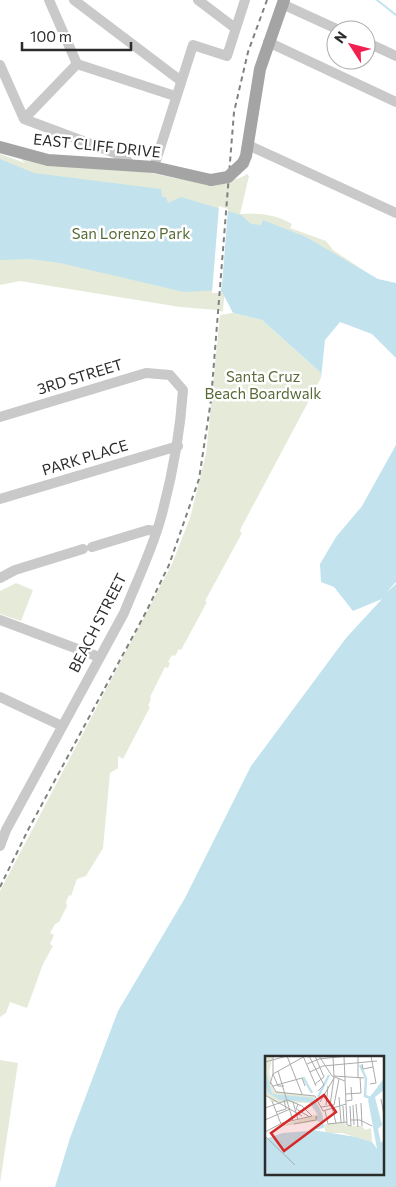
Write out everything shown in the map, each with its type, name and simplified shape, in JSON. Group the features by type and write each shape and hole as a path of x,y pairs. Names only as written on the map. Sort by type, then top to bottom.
{"main road":[{"name":"EAST CLIFF DRIVE","path":"0,147 48,160 154,167 211,180 228,177 243,163 248,145 254,98 268,42 283,2"}],"street":[{"path":"49,0 77,64 175,96"},
{"path":"74,0 181,80"},
{"path":"198,0 235,28"},
{"path":"154,167 175,96 193,45 227,56 245,0"},
{"path":"283,2 326,24"},
{"path":"268,42 396,102"},
{"path":"376,47 396,56"},
{"path":"24,119 77,64"},
{"path":"0,65 24,119 112,152 126,165"},
{"path":"248,145 396,213"},
{"name":"3RD STREET","path":"0,416 146,373 170,374"},
{"name":"BEACH STREET","path":"0,846 6,830 124,613 156,531 178,446 183,390 170,374"},
{"name":"PARK PLACE","path":"0,499 178,446"},
{"path":"0,578 15,570 88,548 148,530 156,531"},
{"path":"0,620 99,657"},
{"path":"0,697 62,726"}],"green space":[{"name":"San Lorenzo Park","path":"0,154 25,163 21,159 147,171 169,177 198,181 226,181 238,179 247,174 249,176 240,214 267,215 286,221 292,224 290,228 326,241 333,250 369,274 239,260 224,298 223,312 180,307 20,281 0,285"},
{"name":"Santa Cruz Beach Boardwalk","path":"233,313 262,320 320,372 321,378 241,528 240,532 242,533 205,601 207,602 181,650 179,649 175,656 172,655 168,662 170,663 168,668 165,667 150,697 148,706 150,707 123,759 118,756 118,768 110,773 103,848 86,876 77,879 59,922 55,924 50,933 54,935 50,944 53,946 43,964 27,1008 10,1002 6,1013 0,1017 0,891 172,564 190,518 206,454 220,315"},
{"path":"16,583 33,590 21,621 0,614 0,591"},
{"path":"0,1060 18,1063 0,1183"}],"water":[{"name":"San Lorenzo Park","path":"0,159 34,173 161,189 162,197 166,197 168,203 181,197 241,215 251,224 261,225 263,220 306,237 378,279 396,283 396,358 372,334 340,322 325,340 321,378 320,372 262,320 233,313 221,290 184,292 60,263 30,259 0,260"},
{"path":"396,445 396,582 386,593 396,584 396,1187 55,1187 70,1138 118,1011 185,898 251,766 346,638 382,599 353,611 334,587 321,582 320,564 336,537 362,506"}],"pier":[{"path":"219,206 228,209 222,285 220,293 212,293"}],"waterway":[{"path":"377,0 396,15"}],"railway":[{"path":"0,887 28,830 146,612 169,565 199,479 211,400 234,112 248,52 267,0"}]}
